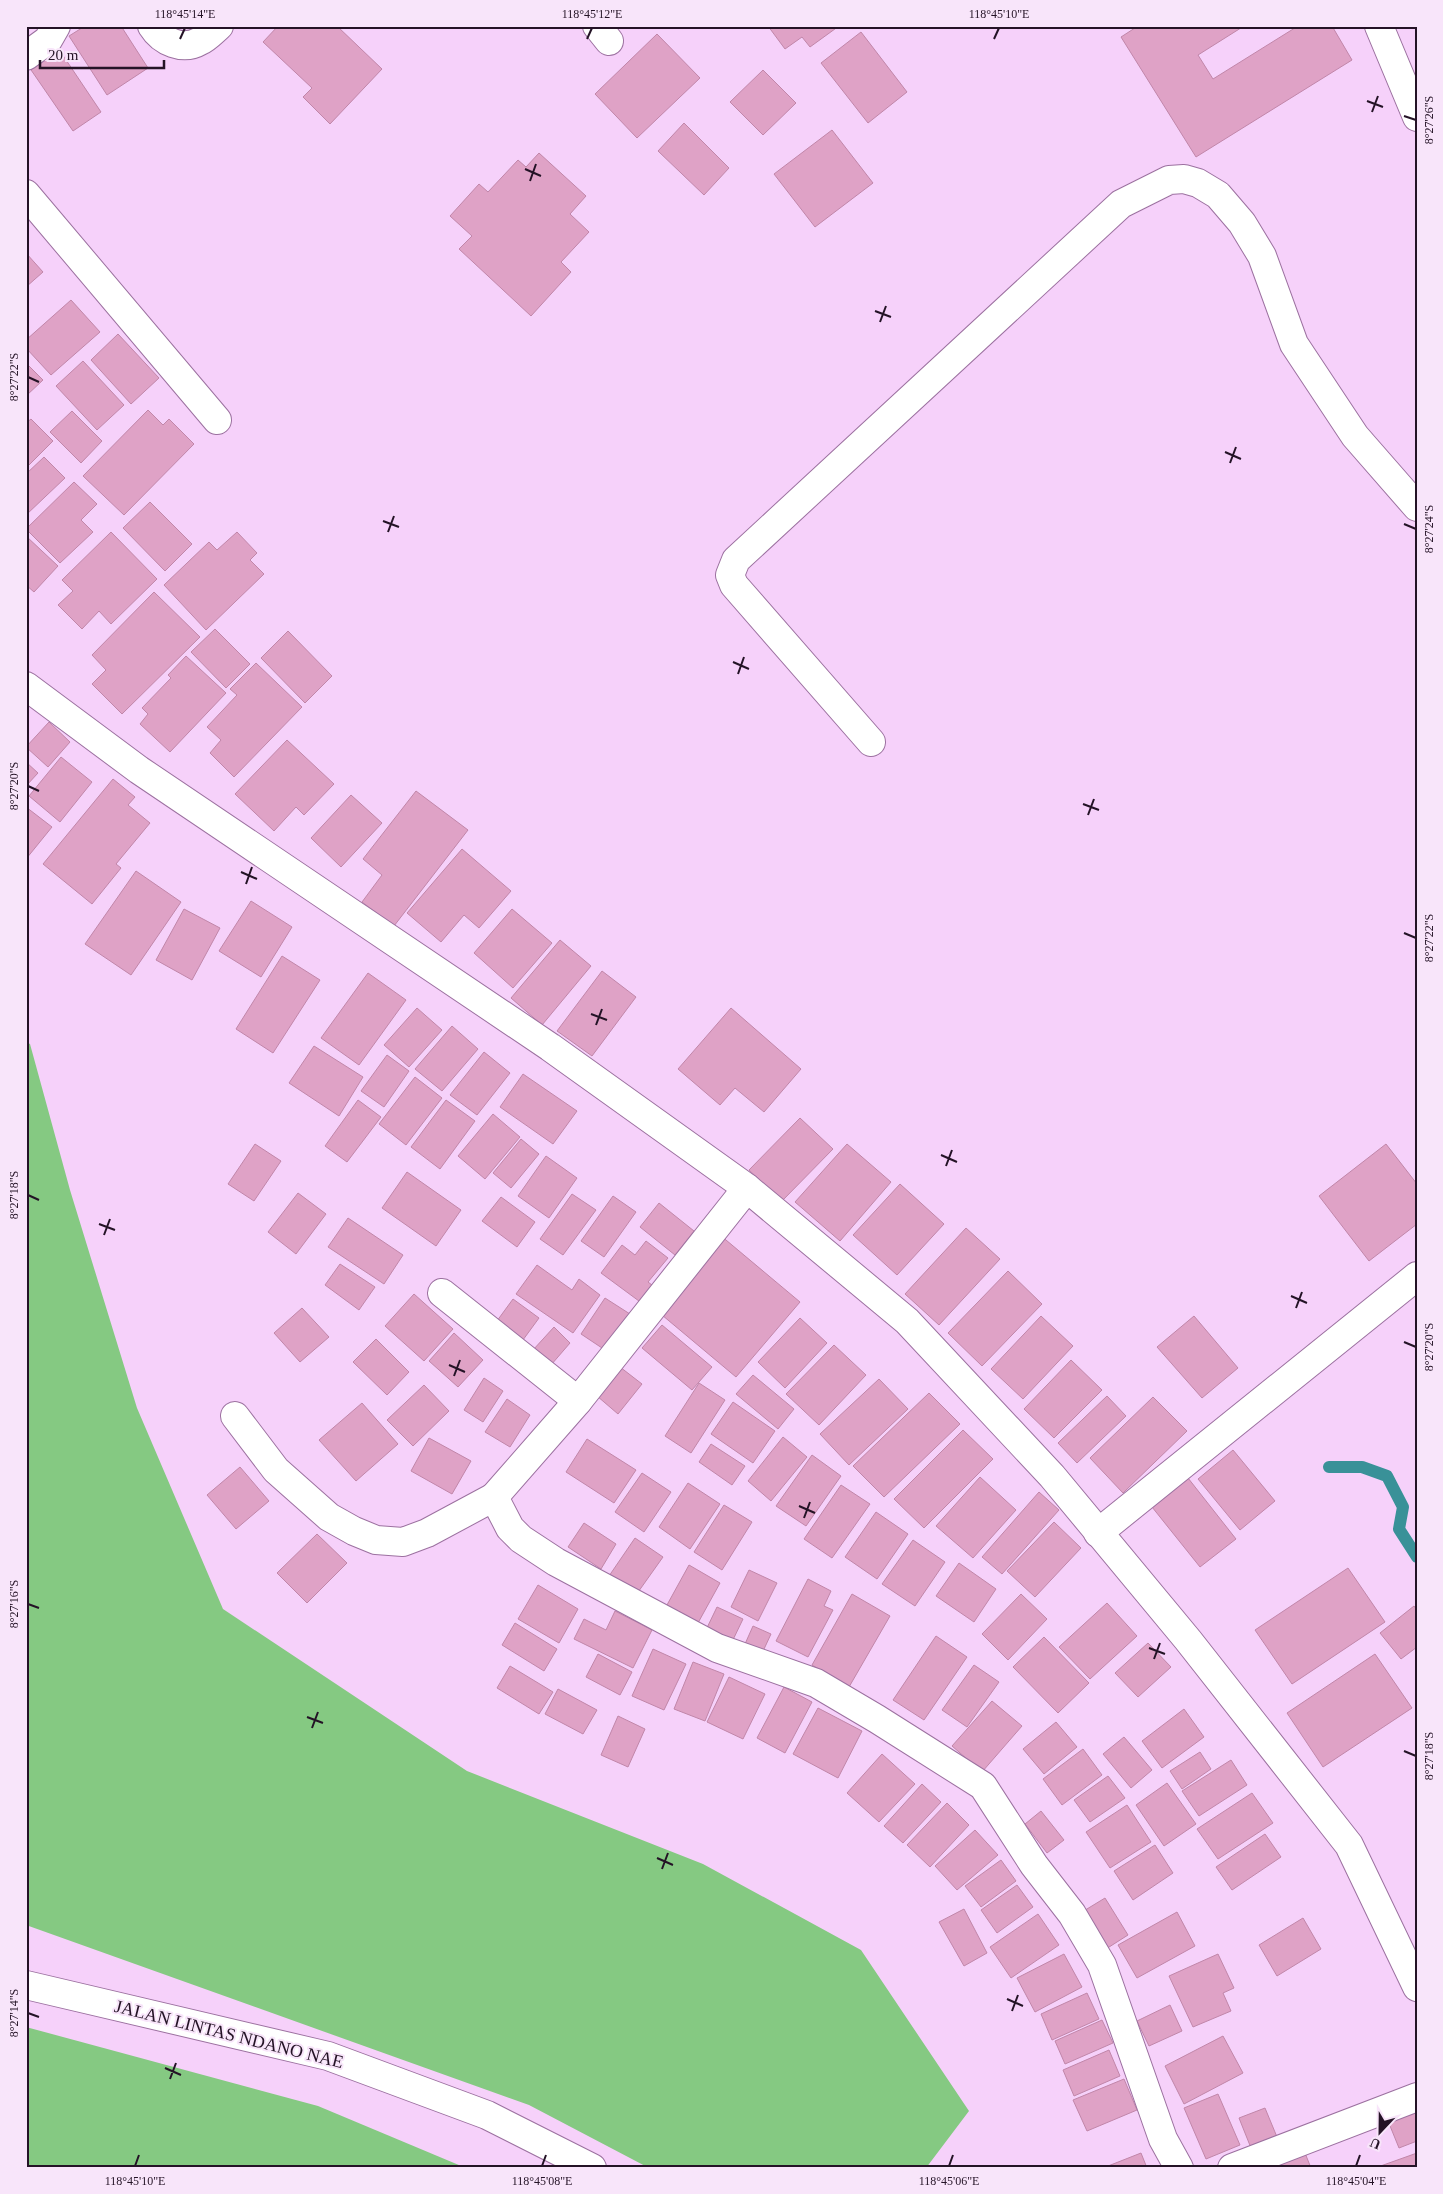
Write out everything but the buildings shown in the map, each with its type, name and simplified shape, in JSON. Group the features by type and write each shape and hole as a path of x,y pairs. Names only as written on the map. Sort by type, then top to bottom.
{"street":[{"path":"26,56 48,40 56,26"},
{"path":"152,26 161,38 181,46 198,43 219,26"},
{"path":"1379,26 1417,117"},
{"path":"871,742 734,585 730,575 738,556 902,408 1121,204 1169,180 1184,179 1218,194 1242,223 1262,256 1294,344 1355,436 1417,507"},
{"path":"26,194 217,420"},
{"path":"26,686 139,770 550,1047 748,1188 907,1322 1052,1476 1188,1640 1349,1845 1417,1987"},
{"path":"235,1416 276,1470 329,1517 354,1532 376,1540 403,1542 427,1533 494,1496 578,1401 748,1188"},
{"path":"1098,1533 1417,1276"},
{"path":"442,1293 578,1401"},
{"path":"494,1496 510,1528 520,1539 556,1562 717,1648 816,1683 877,1718 983,1786 1034,1865 1072,1914 1102,1964 1162,2139 1179,2168"},
{"name":"JALAN LINTAS NDANO NAE","path":"26,1985 328,2056 486,2115 592,2168"},
{"path":"1232,2168 1417,2097"}],"green space":[{"path":"26,1042 30,1044 70,1190 137,1408 223,1609 467,1771 703,1864 861,1950 969,2111 926,2168 649,2168 529,2105 26,1925"},
{"path":"26,2027 318,2106 466,2168 26,2168"}],"waterway":[{"path":"1329,1467 1362,1467 1387,1476 1403,1507 1399,1529 1417,1557"}]}
